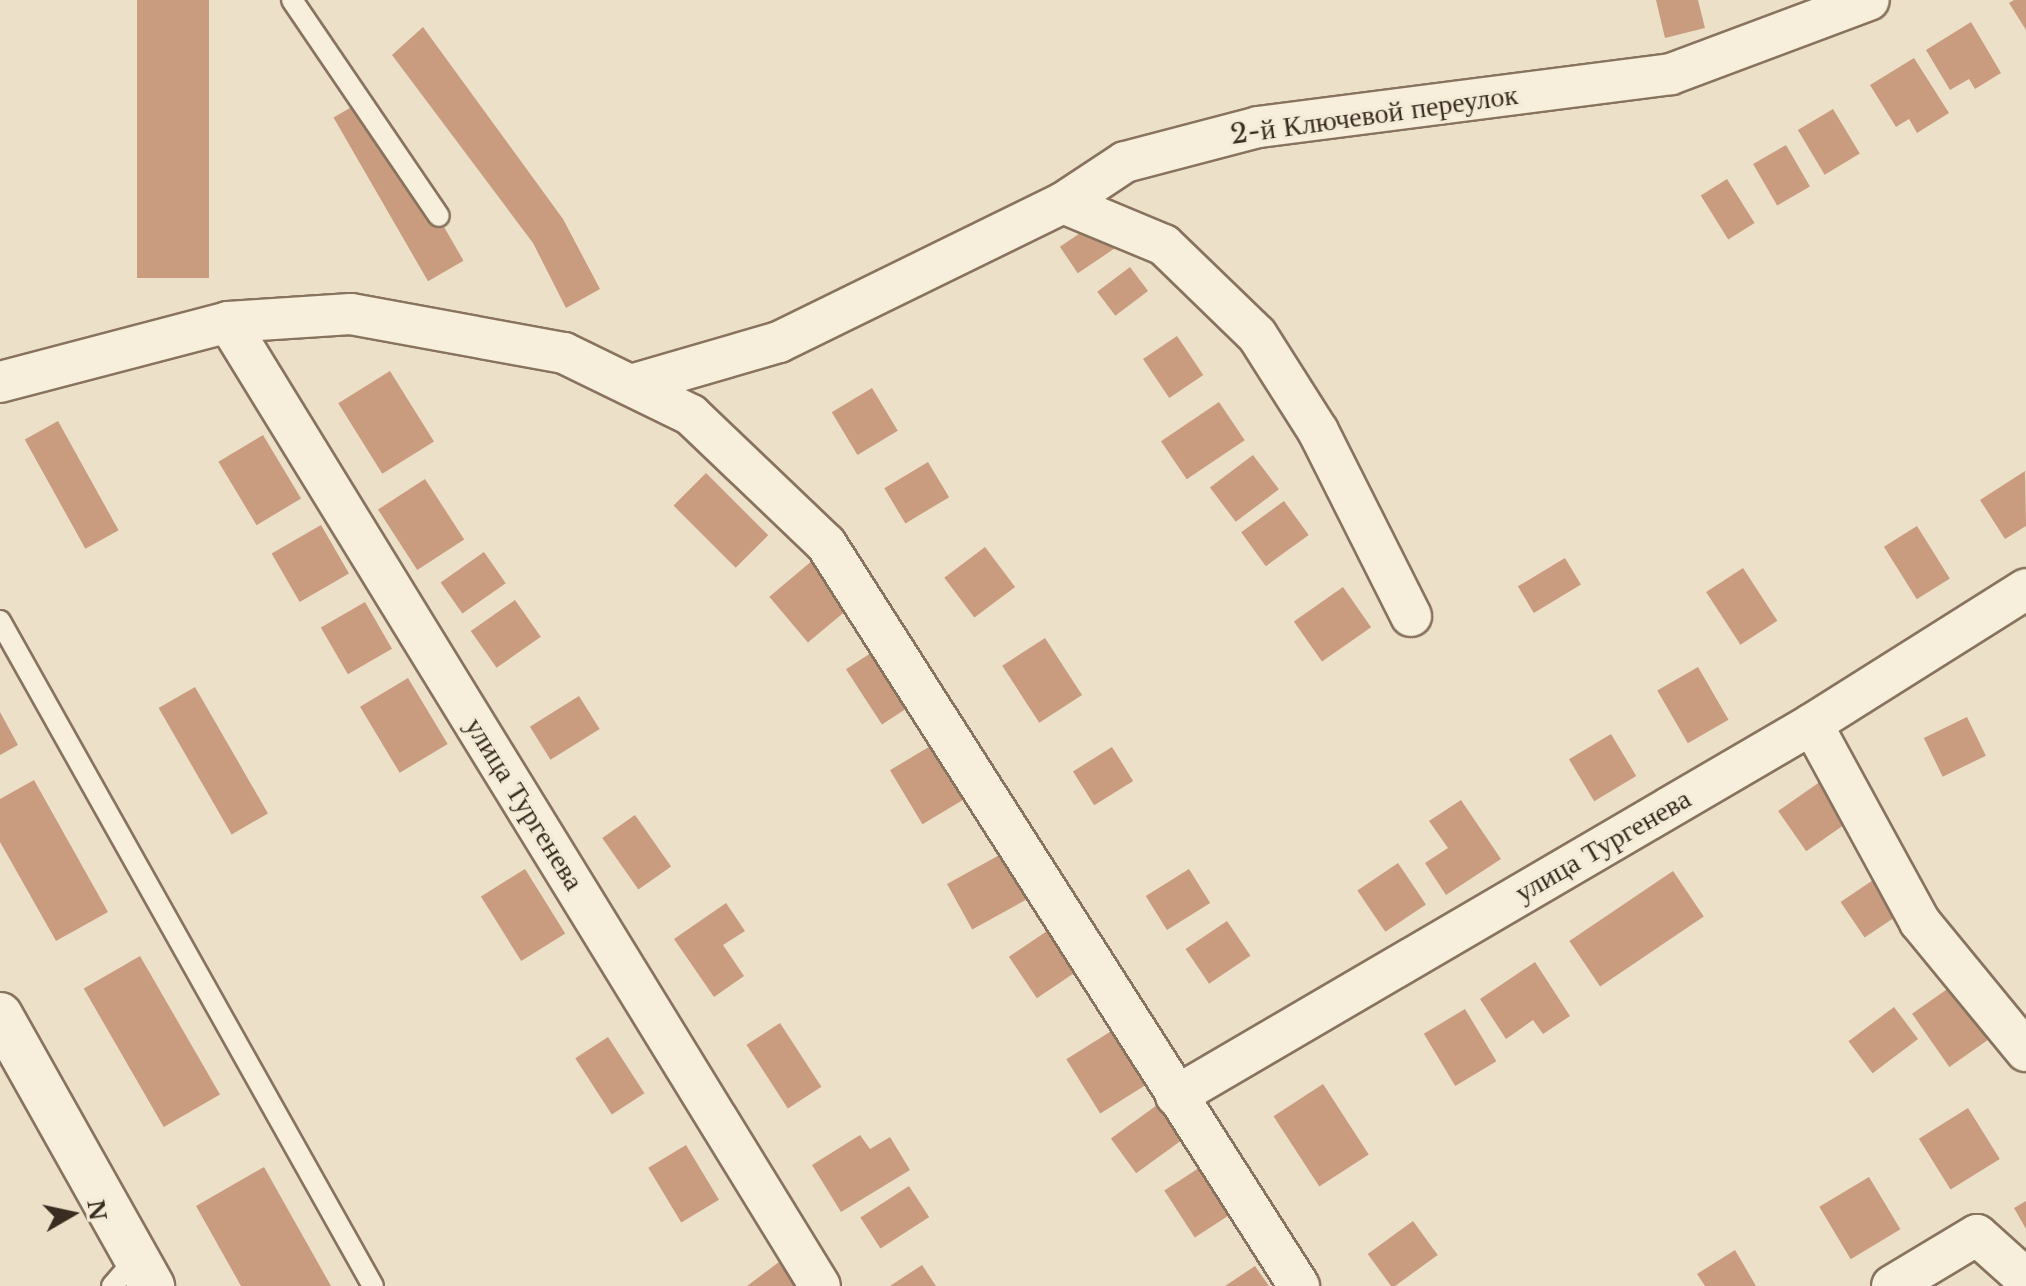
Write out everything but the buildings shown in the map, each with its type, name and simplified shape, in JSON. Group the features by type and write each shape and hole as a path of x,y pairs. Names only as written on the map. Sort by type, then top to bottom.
{"street":[{"name":"2-й Ключевой переулок","path":"631,385 779,342 1063,203 1125,162 1258,127 1671,74 1869,0"},
{"path":"1063,203 1164,245 1257,335 1318,431 1411,616"},
{"path":"0,382 228,322 351,314 564,353 691,415 826,544 1299,1286"},
{"name":"улица Тургенева","path":"228,322 820,1286"},
{"name":"улица Тургенева","path":"1176,1096 1812,724 2026,589"},
{"path":"1812,724 1920,922 2026,1051"},
{"path":"0,1015 134,1276"},
{"path":"1892,1286 1977,1235 2026,1279"}],"lane":[{"path":"292,0 439,216"},
{"path":"0,621 373,1286"}]}
